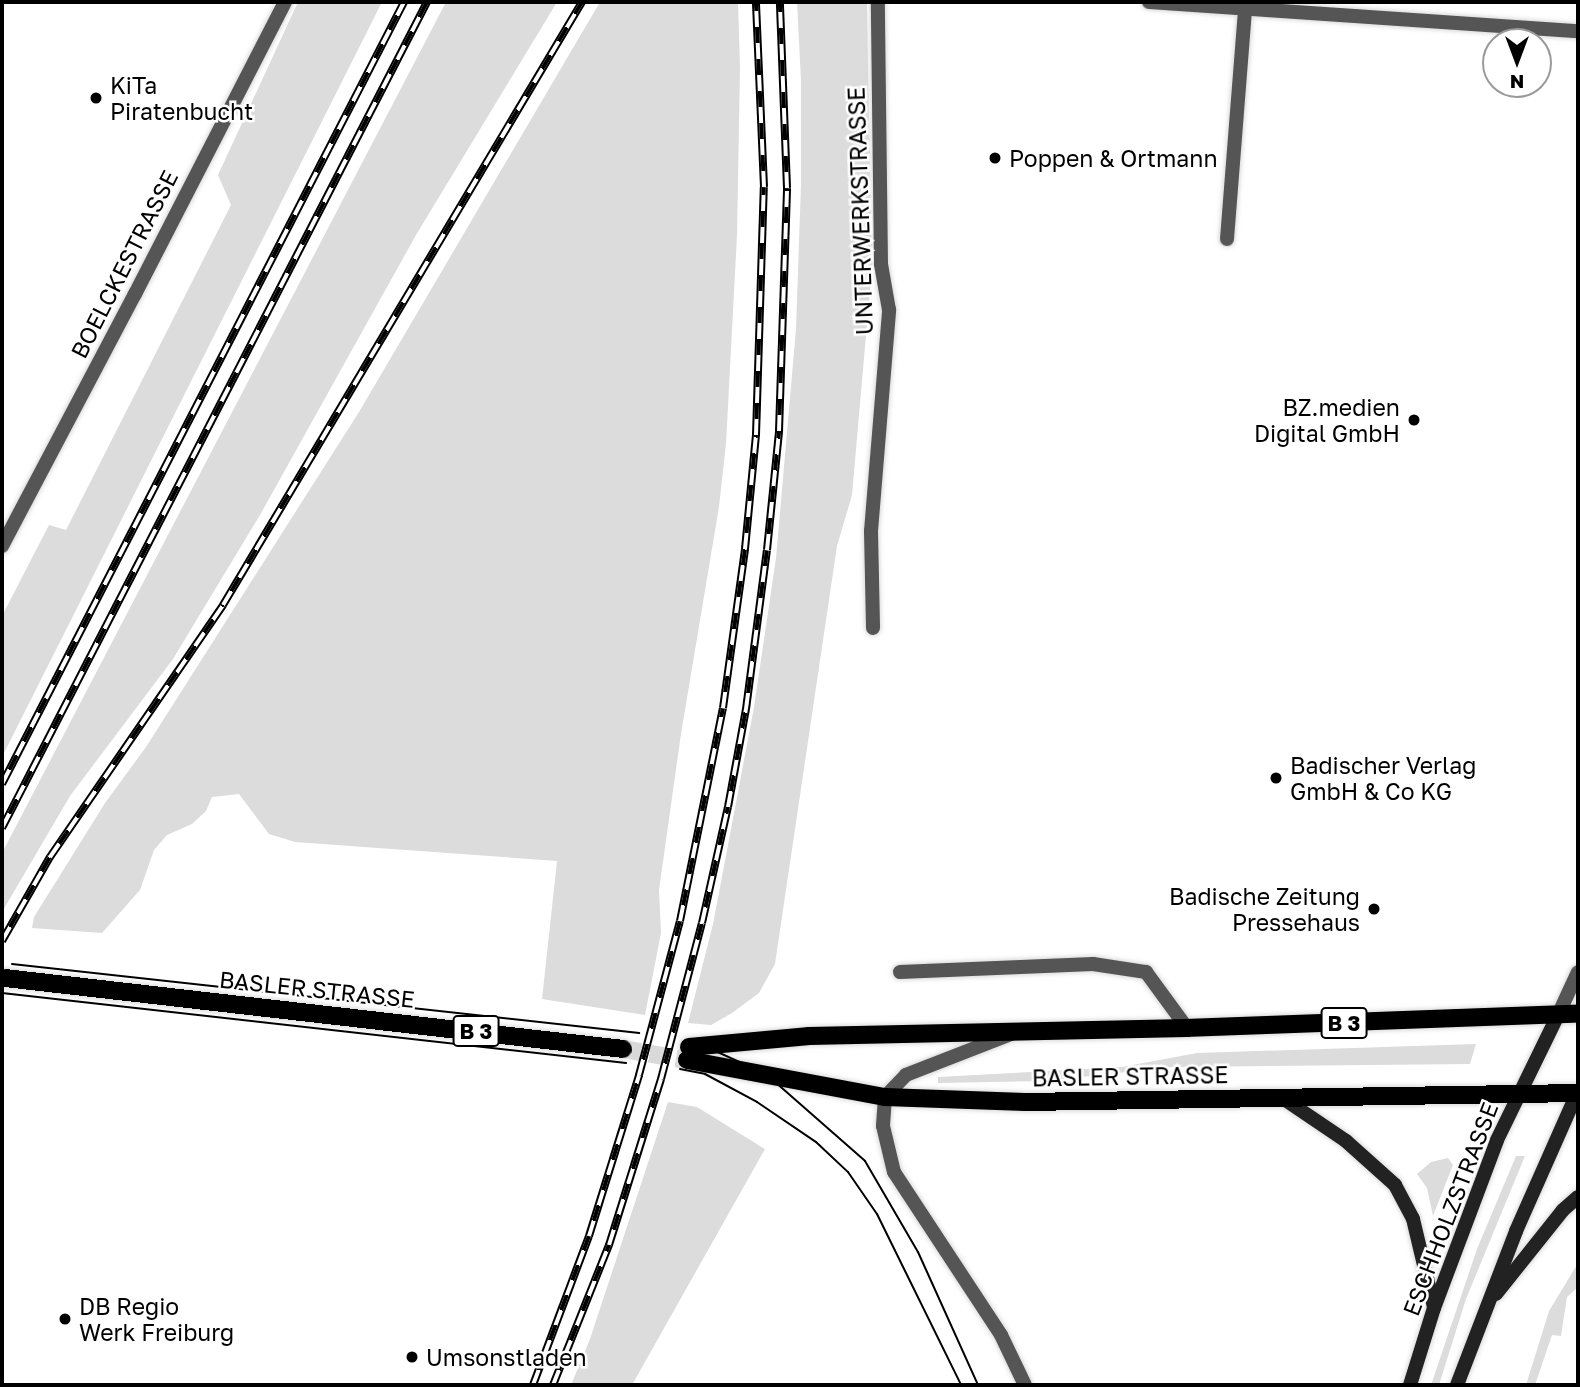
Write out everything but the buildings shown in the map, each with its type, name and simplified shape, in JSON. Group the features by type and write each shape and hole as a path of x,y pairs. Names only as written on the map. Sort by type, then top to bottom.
{"main road":[{"name":"BASLER STRASSE","path":"5,978 623,1049"},
{"name":"BASLER STRASSE","path":"1578,1014 1187,1028 809,1035 688,1054 885,1097 1025,1101 1578,1092"},
{"name":"ESCHHOLZSTRASSE","path":"1410,1385 1434,1308 1497,1140 1558,1015"},
{"path":"1457,1385 1486,1306 1578,1092"},
{"path":"1284,1098 1346,1141 1395,1185 1413,1219 1434,1308"},
{"path":"1486,1306 1563,1210 1578,1197"}],"street":[{"name":"BOELCKESTRASSE","path":"2,546 285,2"},
{"name":"UNTERWERKSTRASSE","path":"873,628 871,531 889,310 881,264 878,2"},
{"path":"1149,2 1245,8 1310,6 1578,31"},
{"path":"1227,239 1245,8"},
{"path":"900,972 1093,964 1146,972 1187,1028"},
{"path":"1558,1015 1578,972"},
{"path":"1019,1031 906,1075 885,1097 883,1126 894,1172 1001,1335 1025,1385"}],"shaded area":[{"path":"298,2 382,2 2,757 2,616 49,525 66,530 231,205 218,175"},
{"path":"446,2 557,2 416,235 260,515 173,659 70,796 2,912 2,853"},
{"path":"600,2 738,2 740,68 737,235 726,444 719,507 681,734 659,890 661,933 645,1015 542,999 557,861 295,842 269,834 239,794 212,797 206,811 192,824 167,835 154,850 140,890 102,933 32,928 34,917 105,803 146,747 359,412"},
{"path":"797,2 867,2 872,267 852,495 837,546 775,964 759,993 732,1013 711,1025 688,1023 713,924 735,808 754,707 776,558 796,329 801,184 801,81"},
{"path":"1476,1044 1470,1064 1173,1067 1044,1081 938,1083 938,1077 1122,1067 1197,1053"},
{"path":"668,1102 697,1107 765,1149 632,1385 571,1385 590,1339"},
{"path":"1516,1156 1525,1156 1466,1299 1439,1385 1431,1385 1477,1249"},
{"path":"1448,1158 1453,1165 1433,1216 1427,1188 1417,1174 1431,1162"},
{"path":"1578,1263 1578,1287 1567,1297 1561,1336 1552,1335 1535,1385 1526,1385 1549,1311"}],"tunnel":[{"path":"623,1049 687,1060"}],"tram line":[{"path":"12,964 639,1033"},
{"path":"2,993 626,1063"},
{"path":"686,1042 702,1045 766,1074 865,1161 918,1252 978,1385"},
{"path":"680,1069 705,1074 757,1102 816,1142 848,1172 877,1214 961,1385"}],"railway":[{"path":"2,784 404,2"},
{"path":"2,828 427,2"},
{"path":"2,941 50,857 223,605 582,2"},
{"path":"533,1385 589,1236 639,1075 680,921 723,708 745,549 756,435 764,187 756,2"},
{"path":"553,1385 609,1245 661,1079 702,923 728,807 746,709 767,550 779,431 787,188 780,2"}],"place":[{"name":"KiTa Piratenbucht","path":"96,98"},
{"name":"Poppen & Ortmann","path":"995,158"},
{"name":"BZ.medien Digital GmbH","path":"1414,420"},
{"name":"Badischer Verlag GmbH & Co KG","path":"1276,778"},
{"name":"Badische Zeitung Pressehaus","path":"1374,909"},
{"name":"DB Regio Werk Freiburg","path":"65,1319"},
{"name":"Umsonstladen","path":"412,1357"}]}
